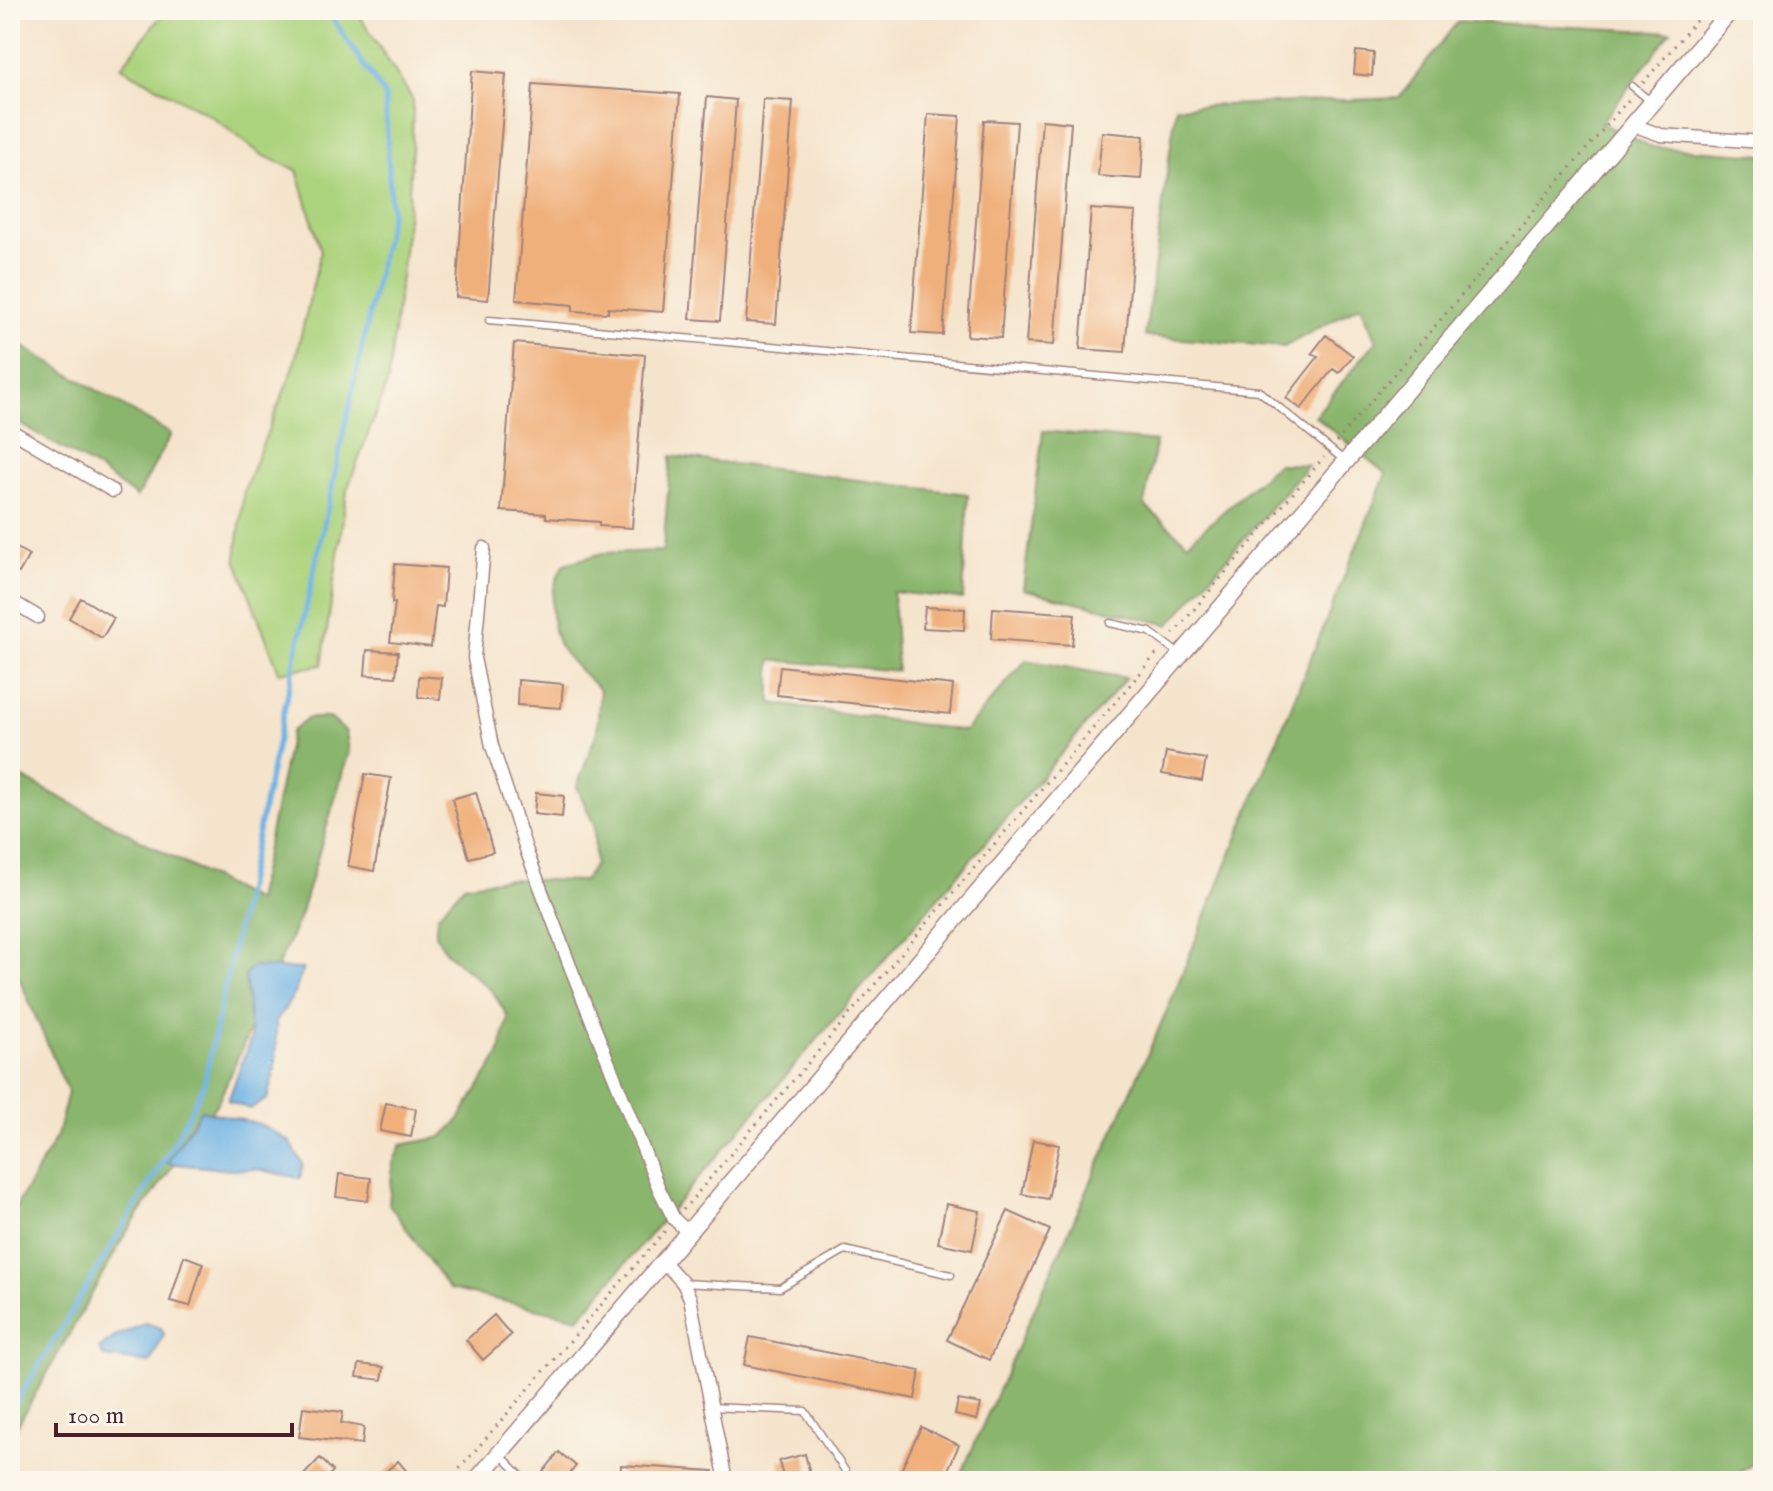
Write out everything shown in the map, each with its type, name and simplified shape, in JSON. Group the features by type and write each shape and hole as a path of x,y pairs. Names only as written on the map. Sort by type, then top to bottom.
{"street":[{"path":"476,1481 1731,10"},
{"path":"1633,125 1661,135 1763,142"},
{"path":"10,430 113,491"},
{"path":"484,548 474,658 492,746 527,852 659,1189 674,1219 688,1232"},
{"path":"10,600 38,617"},
{"path":"664,1262 683,1283 690,1298 726,1481"}],"lane":[{"path":"1634,88 1651,103"},
{"path":"489,320 1259,391 1345,461"},
{"path":"1110,623 1150,632 1180,655"},
{"path":"683,1283 780,1288 845,1250 951,1275"},
{"path":"710,1407 805,1411 852,1481"},
{"path":"500,1454 526,1481"}],"path":[{"path":"449,1481 1166,643 1634,88 1705,10"}],"green space":[{"path":"162,10 356,10 413,100 406,235 388,381 347,490 322,665 279,672 236,559 244,490 293,369 321,251 297,170 262,155 211,116 121,67 164,12"},
{"path":"1458,21 1671,32 1601,123 1651,147 1763,155 1763,1456 1728,1481 958,1481 1168,1008 1386,474 1315,416 1376,341 1361,305 1284,347 1145,336 1176,107 1399,98"},
{"path":"10,339 171,434 137,497 93,466 10,418"},
{"path":"1043,431 1156,442 1144,505 1188,543 1277,464 1308,465 1169,625 1023,589"},
{"path":"671,456 968,494 963,599 893,592 897,671 771,660 771,703 965,731 1026,660 1126,678 579,1318 449,1289 389,1204 393,1163 401,1145 442,1137 456,1124 499,1055 508,1017 493,992 446,952 435,934 438,915 464,885 504,879 584,881 595,864 594,825 577,787 597,731 600,690 558,643 553,622 553,592 564,564 603,553 663,551"},
{"path":"307,718 330,718 346,732 349,752 300,916 219,1100 126,1233 10,1439 10,1217 57,1136 68,1092 10,957 10,771 256,901 291,732"}],"water":[{"path":"253,967 303,969 294,994 276,1022 276,1065 267,1099 250,1109 228,1101 251,1038 245,975"},
{"path":"201,1110 259,1124 289,1141 303,1164 300,1178 255,1169 232,1170 167,1163"},
{"path":"145,1323 161,1328 164,1334 150,1363 104,1357 99,1349 113,1338"}],"building":[{"path":"1356,51 1374,53 1372,76 1354,74"},
{"path":"472,71 506,74 488,300 456,297"},
{"path":"533,84 680,94 663,312 608,308 608,313 573,311 573,305 516,300"},
{"path":"707,97 736,100 720,321 690,319"},
{"path":"763,99 793,101 776,324 746,322"},
{"path":"928,114 960,116 943,335 911,333"},
{"path":"984,120 1017,122 1001,338 967,336"},
{"path":"1042,120 1071,123 1054,345 1026,343"},
{"path":"1102,132 1144,136 1141,179 1098,176"},
{"path":"1091,209 1136,212 1125,352 1080,349"},
{"path":"1326,335 1353,356 1339,373 1333,369 1301,409 1286,398 1318,357 1312,353"},
{"path":"514,343 645,355 632,528 546,518 546,514 501,511"},
{"path":"10,544 29,555 19,573 10,568"},
{"path":"395,564 446,568 443,607 436,606 431,647 390,642 395,603 392,603"},
{"path":"81,598 114,618 102,638 69,618"},
{"path":"925,607 965,609 964,630 923,628"},
{"path":"993,608 1075,614 1072,645 991,639"},
{"path":"367,650 398,652 396,677 365,675"},
{"path":"780,666 953,685 950,714 777,695"},
{"path":"419,676 442,678 440,699 418,697"},
{"path":"518,680 563,684 561,708 517,705"},
{"path":"1166,752 1206,759 1202,781 1162,774"},
{"path":"365,774 391,778 374,871 348,866"},
{"path":"476,792 493,852 469,858 452,799"},
{"path":"536,793 564,796 562,817 534,814"},
{"path":"386,1103 416,1109 411,1137 380,1131"},
{"path":"1033,1140 1059,1145 1048,1199 1022,1194"},
{"path":"339,1174 371,1178 368,1201 336,1197"},
{"path":"946,1204 980,1211 972,1250 938,1243"},
{"path":"1008,1211 1050,1230 989,1360 947,1340"},
{"path":"184,1256 203,1263 190,1306 170,1301"},
{"path":"494,1315 511,1335 483,1360 466,1340"},
{"path":"750,1337 920,1371 915,1399 744,1365"},
{"path":"359,1364 384,1367 382,1380 357,1377"},
{"path":"958,1400 981,1404 977,1420 955,1415"},
{"path":"303,1407 343,1412 341,1423 364,1427 362,1444 299,1437"},
{"path":"921,1427 959,1445 943,1481 896,1481"},
{"path":"559,1452 576,1466 564,1481 536,1481"},
{"path":"805,1454 812,1481 784,1481 779,1461"},
{"path":"320,1458 333,1471 324,1481 298,1481"},
{"path":"398,1461 415,1481 375,1481"},
{"path":"621,1465 713,1471 713,1481 620,1481"}],"waterway":[{"path":"10,1413 174,1143 204,1084 391,212 385,96 331,16 334,10"}]}
